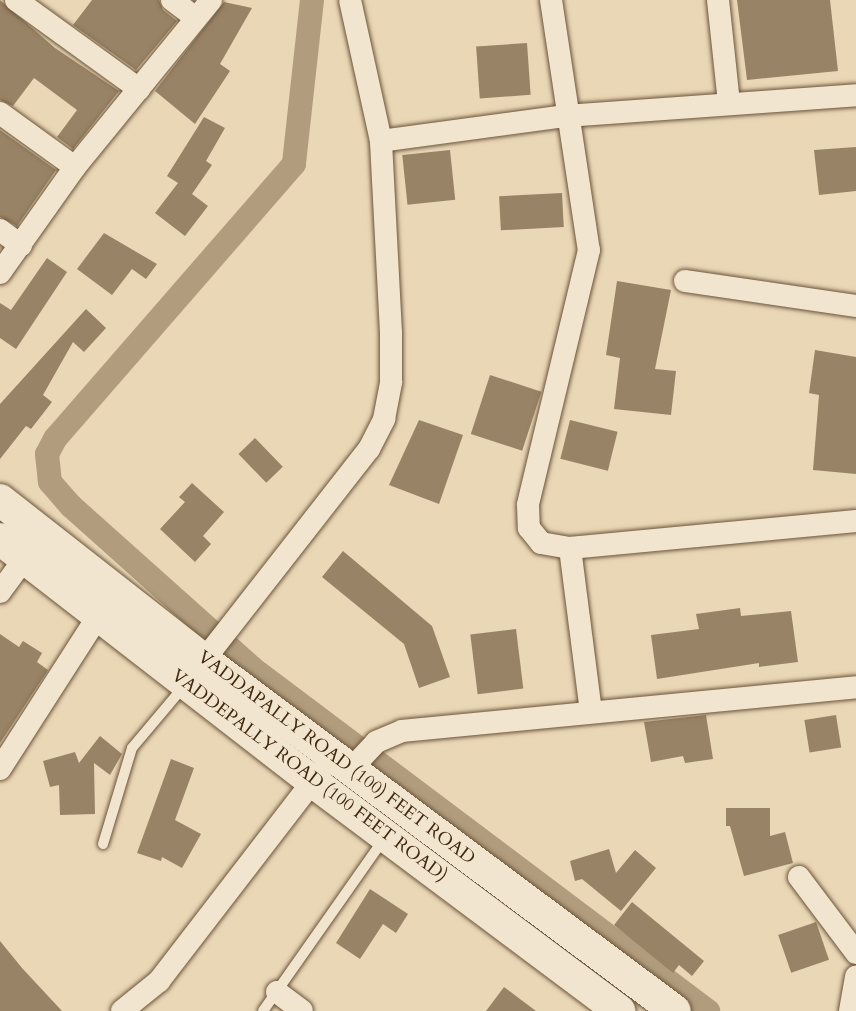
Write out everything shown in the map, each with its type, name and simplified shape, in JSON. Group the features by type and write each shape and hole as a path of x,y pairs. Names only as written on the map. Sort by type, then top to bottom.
{"main road":[{"name":"VADDAPALLY ROAD (100) FEET ROAD","path":"0,500 202,664 349,761 675,1011"},
{"name":"VADDEPALLY ROAD (100 FEET ROAD)","path":"14,550 99,615 202,664 312,781 620,1011"}],"street":[{"path":"16,0 140,89"},
{"path":"172,0 196,18"},
{"path":"0,273 75,167 211,0"},
{"path":"202,664 369,449 384,419 391,382 391,333 381,141 350,0"},
{"path":"551,0 566,116 590,250 528,505 529,528 540,543 570,548 856,521"},
{"path":"718,0 729,103"},
{"path":"381,141 566,116 856,95"},
{"path":"0,113 75,167"},
{"path":"0,230 21,245"},
{"path":"685,281 856,306"},
{"path":"570,548 591,712"},
{"path":"0,592 14,550"},
{"path":"0,770 99,615"},
{"path":"122,1011 159,981 312,781 349,761 376,742 402,731 856,687"},
{"path":"799,877 856,953"},
{"path":"850,1011 856,977"},
{"path":"276,992 302,1011"}],"lane":[{"path":"103,844 132,748 202,664"},
{"path":"263,1011 386,836"}],"building":[{"path":"0,0 55,48 119,91 73,149 57,137 77,110 34,78 13,106 0,100"},
{"path":"92,0 159,0 163,10 177,21 136,70 73,25"},
{"path":"737,0 830,0 838,71 747,80"},
{"path":"224,2 252,8 220,64 230,71 195,124 155,91"},
{"path":"527,43 531,95 480,98 476,47"},
{"path":"204,117 225,128 206,161 212,165 192,194 208,206 185,236 155,213 178,183 167,176"},
{"path":"0,130 56,170 17,226 0,217"},
{"path":"856,147 856,191 819,195 814,150"},
{"path":"450,150 455,200 407,205 402,155"},
{"path":"562,193 564,227 501,230 499,196"},
{"path":"104,233 157,264 146,279 132,269 112,295 77,269"},
{"path":"47,258 67,272 16,349 0,338 0,303 11,310"},
{"path":"617,281 671,290 655,369 676,371 671,415 614,409 620,358 606,355"},
{"path":"86,309 106,328 84,352 73,342 43,395 52,402 31,429 26,426 0,459 0,404"},
{"path":"815,350 856,357 856,474 813,470 819,395 809,393"},
{"path":"490,375 541,392 522,451 471,434"},
{"path":"419,420 463,435 439,504 389,485"},
{"path":"570,420 618,432 608,471 560,459"},
{"path":"255,438 283,467 266,483 238,454"},
{"path":"192,483 224,512 203,536 211,544 195,562 160,529 185,502 179,497"},
{"path":"343,551 432,626 450,677 419,688 404,644 322,577"},
{"path":"740,608 741,616 791,611 798,662 759,667 759,663 657,679 651,635 699,629 696,614"},
{"path":"516,629 523,689 478,694 470,635"},
{"path":"0,634 19,647 23,641 42,653 37,662 48,670 0,743"},
{"path":"706,715 713,759 685,763 683,756 651,762 644,722"},
{"path":"836,715 841,748 810,753 804,720"},
{"path":"100,736 122,754 110,775 94,763 95,814 60,815 59,785 50,787 43,761 75,752 79,763"},
{"path":"171,759 194,768 175,820 201,834 182,868 162,857 161,861 137,853"},
{"path":"726,808 770,808 770,836 785,832 793,863 744,876 730,826 726,826"},
{"path":"609,849 616,873 635,850 656,868 621,911 582,879 575,881 570,861"},
{"path":"370,889 408,914 396,933 383,924 360,959 336,943"},
{"path":"632,902 704,961 692,976 679,965 673,973 614,925"},
{"path":"816,922 829,960 791,973 778,935"},
{"path":"0,941 22,968 62,1011 0,1011"},
{"path":"504,987 536,1011 486,1011"}],"waterway":[{"path":"312,0 294,164 55,439 47,454 50,482 71,506 252,668 708,1011"}]}
